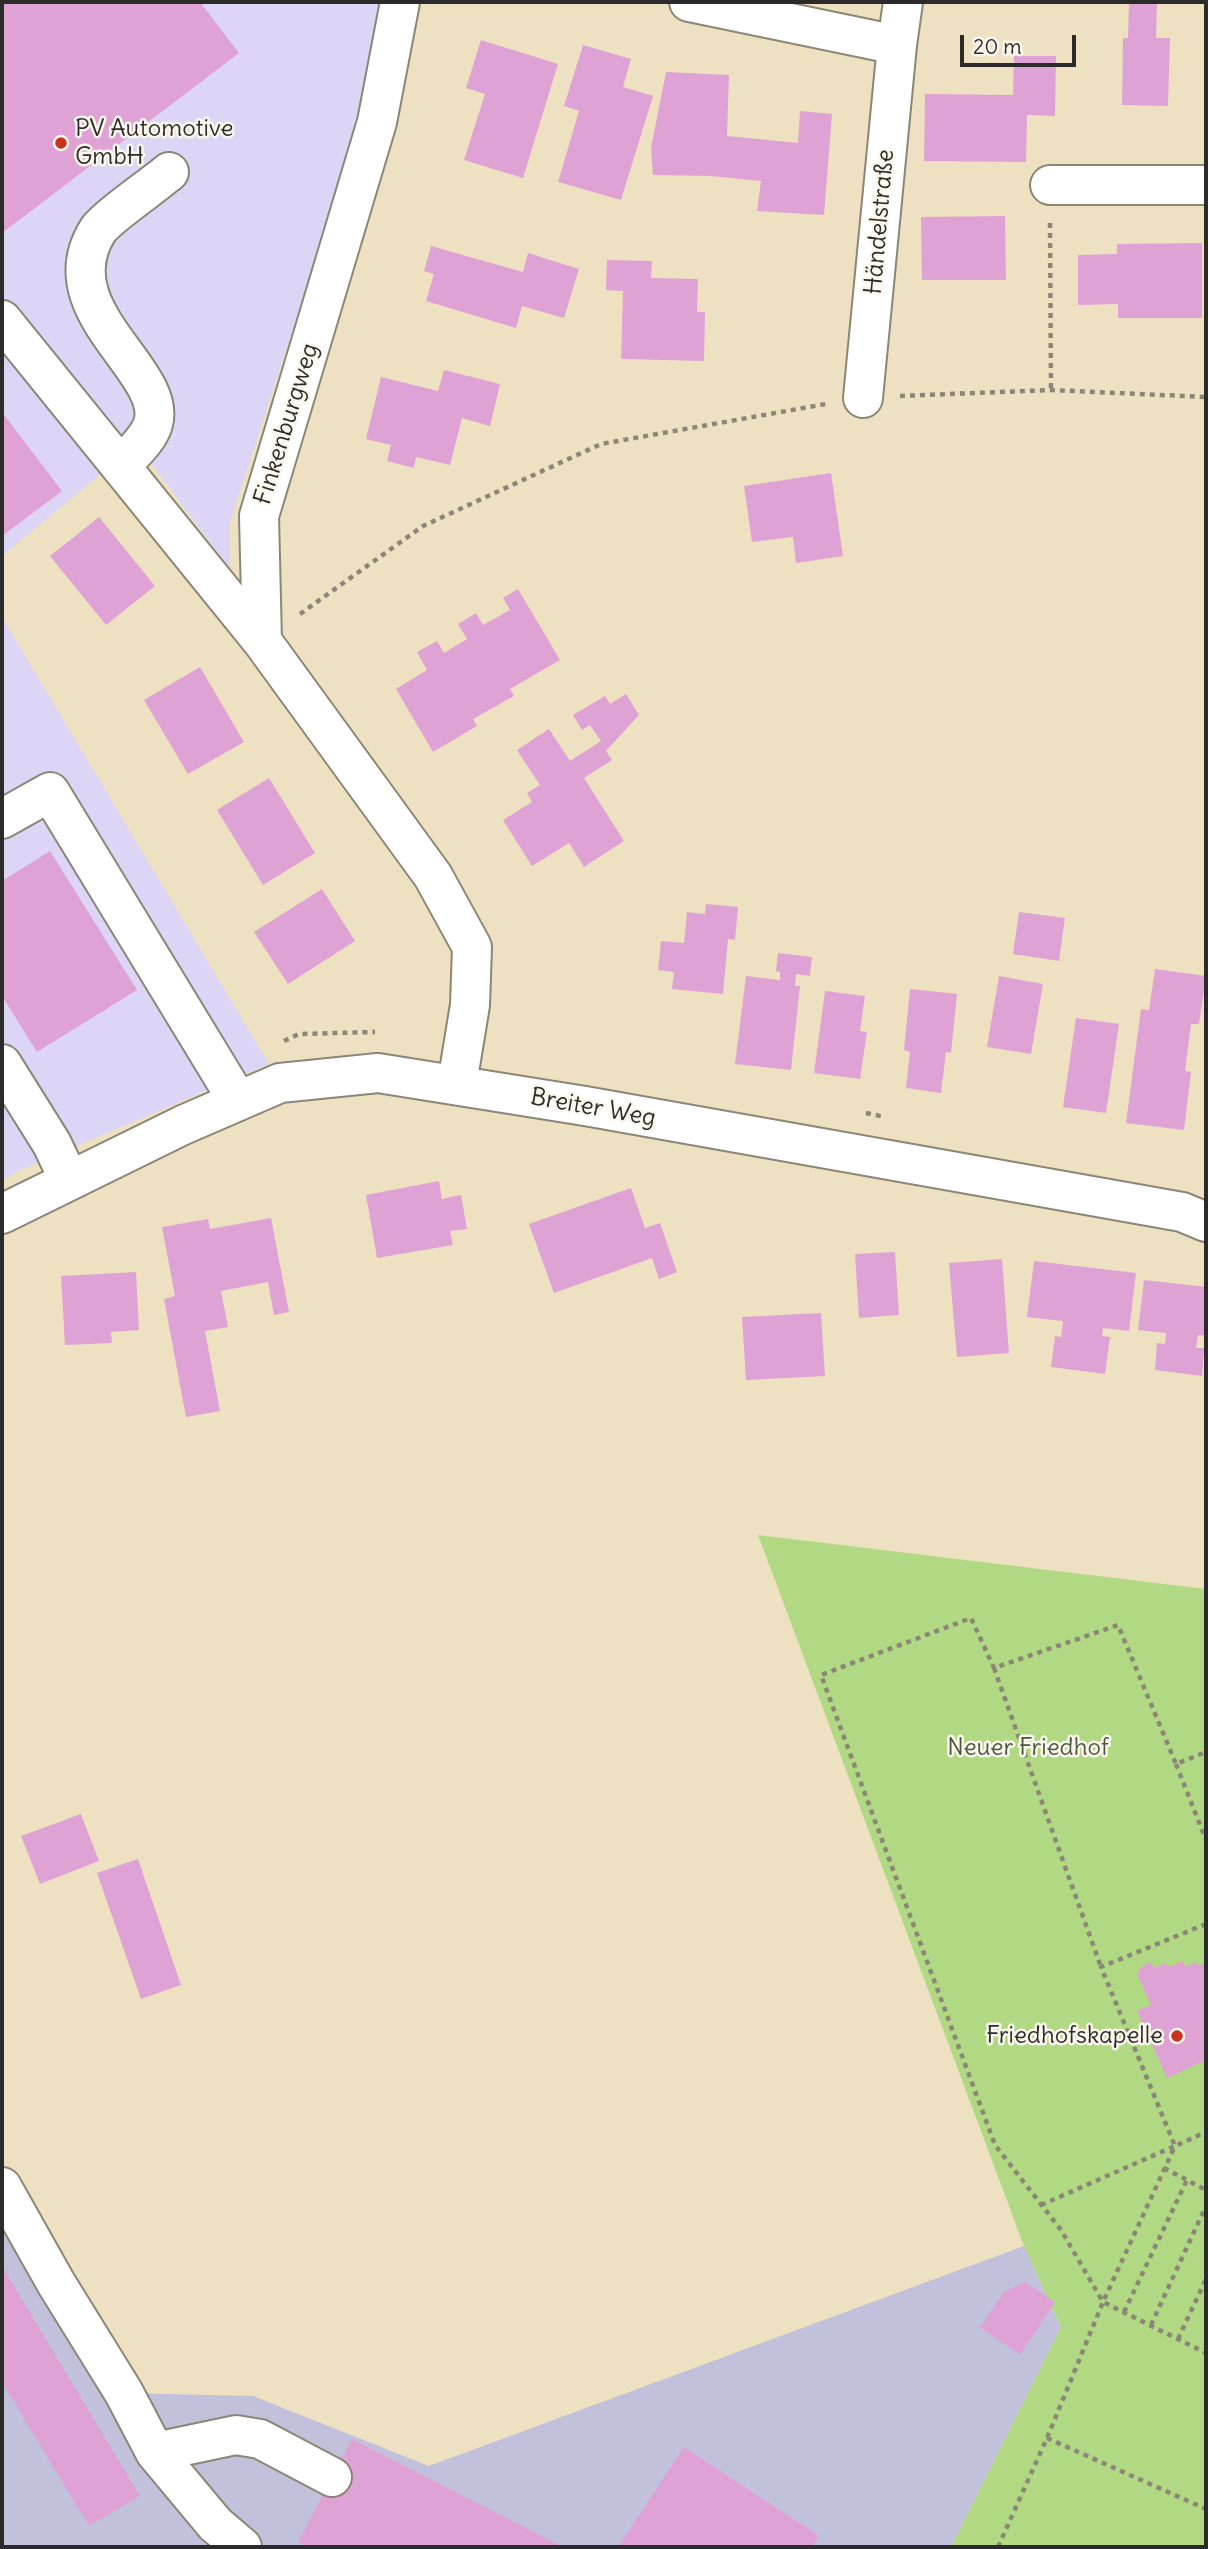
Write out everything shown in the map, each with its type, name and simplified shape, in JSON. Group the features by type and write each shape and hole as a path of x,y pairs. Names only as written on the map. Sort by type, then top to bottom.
{"street":[{"name":"Finkenburgweg","path":"262,641 259,516 377,121 400,2"},
{"path":"689,2 897,46"},
{"name":"Händelstraße","path":"863,398 903,2"},
{"path":"121,466 146,439 153,424 154,398 116,344 95,307 86,280 88,252 99,228 169,172"},
{"path":"1050,185 1206,186"},
{"path":"2,320 262,641 433,876 472,947 470,1005 457,1084"},
{"path":"2,819 50,792 239,1101"},
{"path":"2,1063 52,1144 69,1180"},
{"name":"Breiter Weg","path":"2,1214 69,1180 280,1083 378,1073 457,1084 1182,1212 1206,1222"},
{"path":"2,2188 56,2283 124,2393 155,2452 215,2524 242,2547"},
{"path":"155,2452 236,2435 260,2439 332,2477"}],"path":[{"path":"1050,185 1051,390"},
{"path":"262,641 423,526 601,444 863,398 1051,390 1206,397"},
{"path":"1000,2547 1103,2302 1175,2146 1101,1967 994,1668 971,1618 821,1675 995,2145 1061,2230 1103,2302 1206,2352"},
{"path":"994,1668 1118,1625 1206,1840"},
{"path":"1176,1764 1206,1752"},
{"path":"1101,1967 1206,1924"},
{"path":"1041,2205 1206,2132"},
{"path":"1164,2168 1206,2190"},
{"path":"1124,2312 1187,2180"},
{"path":"1151,2325 1206,2206"},
{"path":"1178,2339 1206,2279"},
{"path":"1047,2438 1206,2509"}],"shaded area":[{"path":"2,2 383,2 365,107 230,522 230,569 139,447 102,473 2,556"},
{"path":"2,617 269,1064 20,1170 2,1181"},
{"path":"2,2187 124,2393 253,2396 429,2466 1024,2246 1061,2327 951,2547 2,2547"}],"green space":[{"name":"Neuer Friedhof","path":"758,1535 1206,1589 1206,2547 951,2547 1061,2327 1024,2246"}],"building":[{"name":"PV Automotive GmbH","path":"2,2 200,2 239,53 2,233"},
{"path":"1129,2 1157,2 1156,38 1170,38 1168,106 1122,105 1123,38 1128,38"},
{"path":"481,40 558,64 523,178 464,160 485,94 466,88"},
{"path":"583,45 631,59 623,87 653,96 621,200 558,182 579,111 564,106"},
{"path":"1014,56 1056,56 1055,116 1027,115 1026,162 924,161 925,94 1013,95"},
{"path":"666,72 729,75 727,136 798,143 800,111 832,114 824,215 757,211 761,181 711,176 653,175 651,148"},
{"path":"1005,216 1006,280 922,280 921,217"},
{"path":"1202,243 1202,318 1118,318 1118,304 1078,305 1078,255 1117,254 1117,244"},
{"path":"431,246 523,272 528,253 579,269 564,318 522,306 516,328 426,301 434,274 424,271"},
{"path":"607,260 652,261 651,278 698,279 697,312 705,312 704,361 621,359 623,291 606,290"},
{"path":"444,370 500,384 490,426 462,418 450,465 416,457 414,468 387,461 391,445 366,439 381,377 438,391"},
{"path":"2,412 62,491 2,536"},
{"path":"831,473 843,556 796,563 793,537 752,542 744,486"},
{"path":"99,517 155,586 106,625 50,556"},
{"path":"518,589 560,660 510,689 514,696 473,719 477,726 433,752 396,689 427,670 417,652 437,641 444,653 467,639 458,624 476,613 483,625 510,610 503,598"},
{"path":"200,667 244,742 188,774 144,700"},
{"path":"626,694 639,715 606,751 612,760 584,778 624,841 584,867 569,843 532,866 503,820 532,802 527,793 540,785 517,750 549,729 570,761 601,741 590,725 582,730 573,715 605,696 610,704"},
{"path":"269,778 315,853 263,885 217,810"},
{"path":"50,851 137,990 37,1052 2,996 2,881"},
{"path":"322,889 355,941 288,984 254,932"},
{"path":"706,904 738,907 735,940 728,939 723,994 672,989 674,972 658,970 661,941 684,943 687,912 705,914"},
{"path":"1019,912 1065,918 1059,961 1013,954"},
{"path":"778,953 812,957 810,976 796,974 795,986 800,986 791,1070 735,1064 746,976 780,980 780,972 776,971"},
{"path":"1155,969 1206,976 1199,1024 1191,1024 1185,1071 1191,1072 1184,1130 1126,1123 1141,1009 1149,1010"},
{"path":"999,976 1043,984 1031,1054 987,1047"},
{"path":"910,989 957,994 951,1053 946,1052 941,1093 906,1088 910,1052 904,1050"},
{"path":"825,991 865,996 860,1031 867,1032 860,1079 814,1073"},
{"path":"1076,1018 1119,1024 1106,1113 1063,1107"},
{"path":"439,1181 442,1199 461,1195 467,1229 450,1231 453,1245 377,1258 366,1195"},
{"path":"631,1188 645,1228 660,1223 677,1272 659,1279 652,1258 554,1293 529,1224"},
{"path":"271,1218 289,1312 274,1315 268,1282 221,1291 228,1327 205,1331 220,1411 186,1417 164,1299 175,1296 162,1227 208,1219 210,1229"},
{"path":"895,1252 899,1315 859,1318 855,1254"},
{"path":"1002,1259 1009,1353 957,1357 949,1263"},
{"path":"1034,1261 1136,1273 1129,1331 1103,1328 1102,1336 1110,1337 1105,1374 1051,1367 1055,1336 1061,1337 1063,1321 1027,1317"},
{"path":"136,1272 139,1330 111,1332 112,1343 65,1345 61,1276"},
{"path":"1144,1280 1206,1287 1206,1336 1198,1335 1196,1348 1204,1348 1202,1376 1155,1370 1157,1343 1165,1344 1166,1333 1138,1330"},
{"path":"821,1313 825,1376 746,1380 742,1317"},
{"path":"81,1814 99,1861 40,1884 21,1836"},
{"path":"138,1859 181,1985 141,1999 97,1873"},
{"name":"Friedhofskapelle","path":"1183,1961 1185,1967 1196,1962 1198,1966 1206,1963 1206,2060 1167,2078 1137,2011 1151,2005 1137,1974 1140,1968 1151,1962 1154,1968 1166,1963 1169,1967"},
{"path":"2,2266 140,2496 89,2526 2,2382"},
{"path":"1025,2282 1055,2302 1020,2355 980,2327 1004,2292"},
{"path":"352,2439 563,2547 308,2547 298,2542"},
{"path":"684,2447 819,2536 812,2547 618,2547"}],"place":[{"name":"PV Automotive GmbH","path":"61,143"},
{"name":"Friedhofskapelle","path":"1177,2036"}]}
